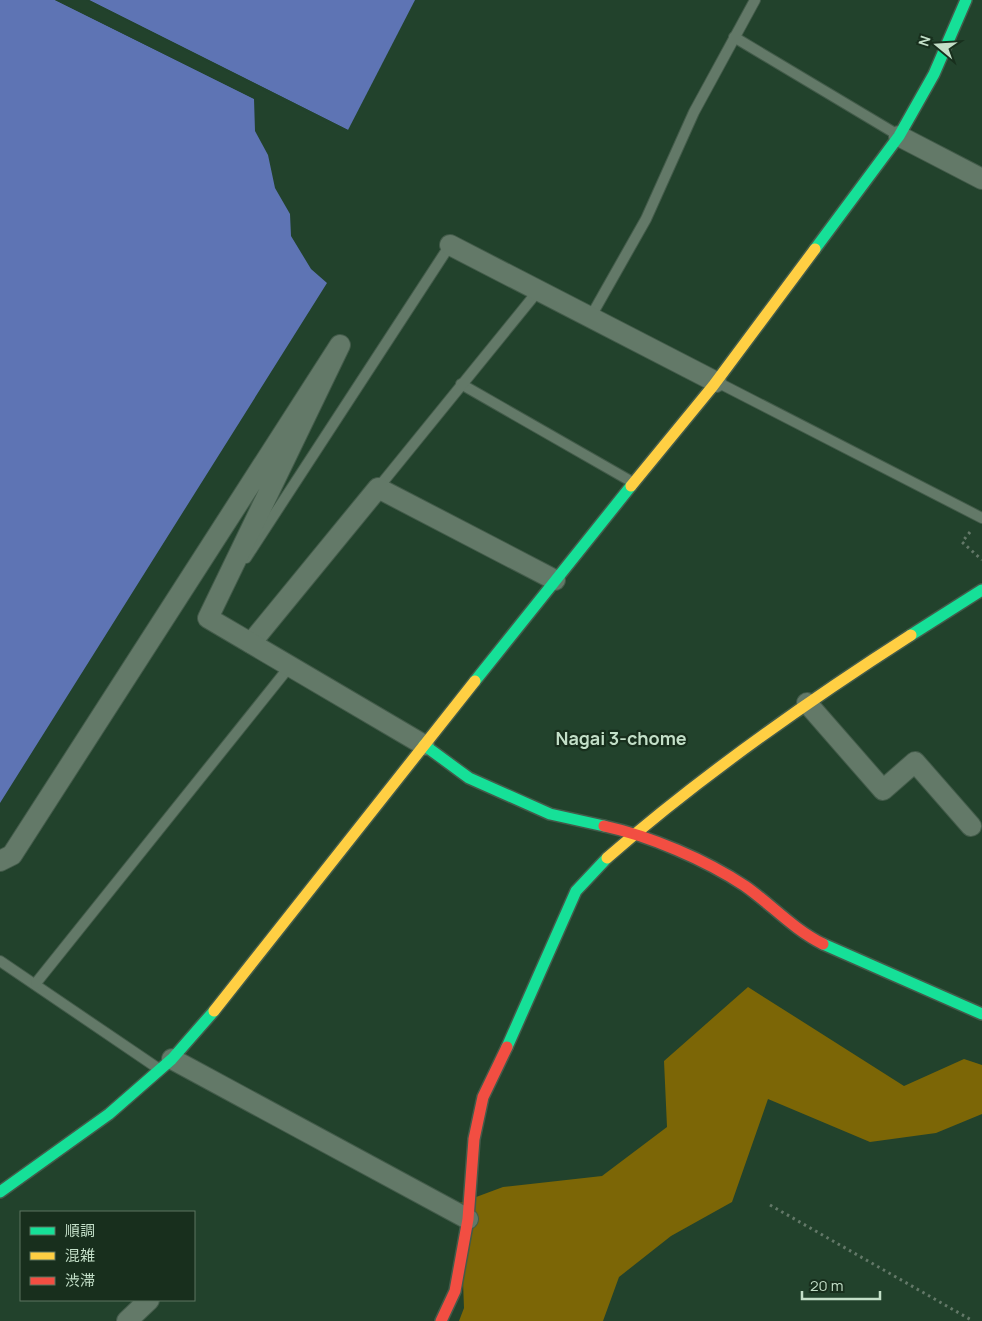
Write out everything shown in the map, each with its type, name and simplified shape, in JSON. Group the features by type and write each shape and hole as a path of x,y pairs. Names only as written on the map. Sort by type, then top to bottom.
{"street":[{"path":"0,1192 109,1114 166,1064 222,1002 555,580 635,484 716,382 899,136 934,74 966,0"},
{"path":"899,136 982,179"},
{"path":"450,245 716,382"},
{"path":"0,861 12,855 340,345 208,618 424,745 469,778 550,814 636,833 691,857 745,886 804,934 835,950 982,1014"},
{"path":"251,643 378,488 555,580"},
{"path":"441,1321 455,1291 468,1219 474,1139 483,1097 540,976 576,892 605,860 636,833 746,747 807,703 982,590"},
{"path":"807,703 883,790 915,762 971,826"},
{"path":"166,1064 468,1219"},
{"path":"127,1321 148,1301"}],"lane":[{"path":"590,318 646,220 694,112 755,0"},
{"path":"734,38 899,136"},
{"path":"208,618 450,245"},
{"path":"378,488 538,291"},
{"path":"716,382 982,518"},
{"path":"461,384 635,484"},
{"path":"36,984 290,666"},
{"path":"0,961 166,1064"}],"path":[{"path":"982,518 962,542 982,560"},
{"path":"770,1205 973,1321"}],"shaded area":[{"path":"748,987 904,1086 964,1059 982,1065 982,1114 936,1133 870,1142 768,1099 732,1202 671,1236 619,1277 603,1321 459,1321 464,1308 460,1203 503,1187 602,1176 667,1127 664,1061"}],"water":[{"path":"0,0 55,0 254,99 255,131 268,155 275,188 290,214 291,236 311,269 327,283 0,803"},
{"path":"89,0 415,0 348,130"}],"pier":[{"path":"55,0 61,0 255,97 257,100"},
{"path":"86,0 89,0 350,131 347,132"}],"traffic: fast":[{"path":"815,249 899,136 934,74 966,0"},
{"path":"475,681 631,486"},
{"path":"911,635 982,590"},
{"path":"424,745 469,778 550,814 604,826"},
{"path":"507,1047 576,891 607,858"},
{"path":"823,944 982,1014"},
{"path":"0,1192 109,1114 172,1059 214,1011"}],"traffic: slow":[{"path":"631,486 713,386 815,249"},
{"path":"607,858 643,827 755,741 911,635"},
{"path":"214,1011 475,681"}],"traffic: jam":[{"path":"604,826 622,830 677,850 730,876 755,893 792,924 823,944"},
{"path":"441,1321 455,1291 468,1219 474,1139 483,1097 507,1047"}],"district":[{"name":"Nagai 3-chome","path":"621,738"}]}
